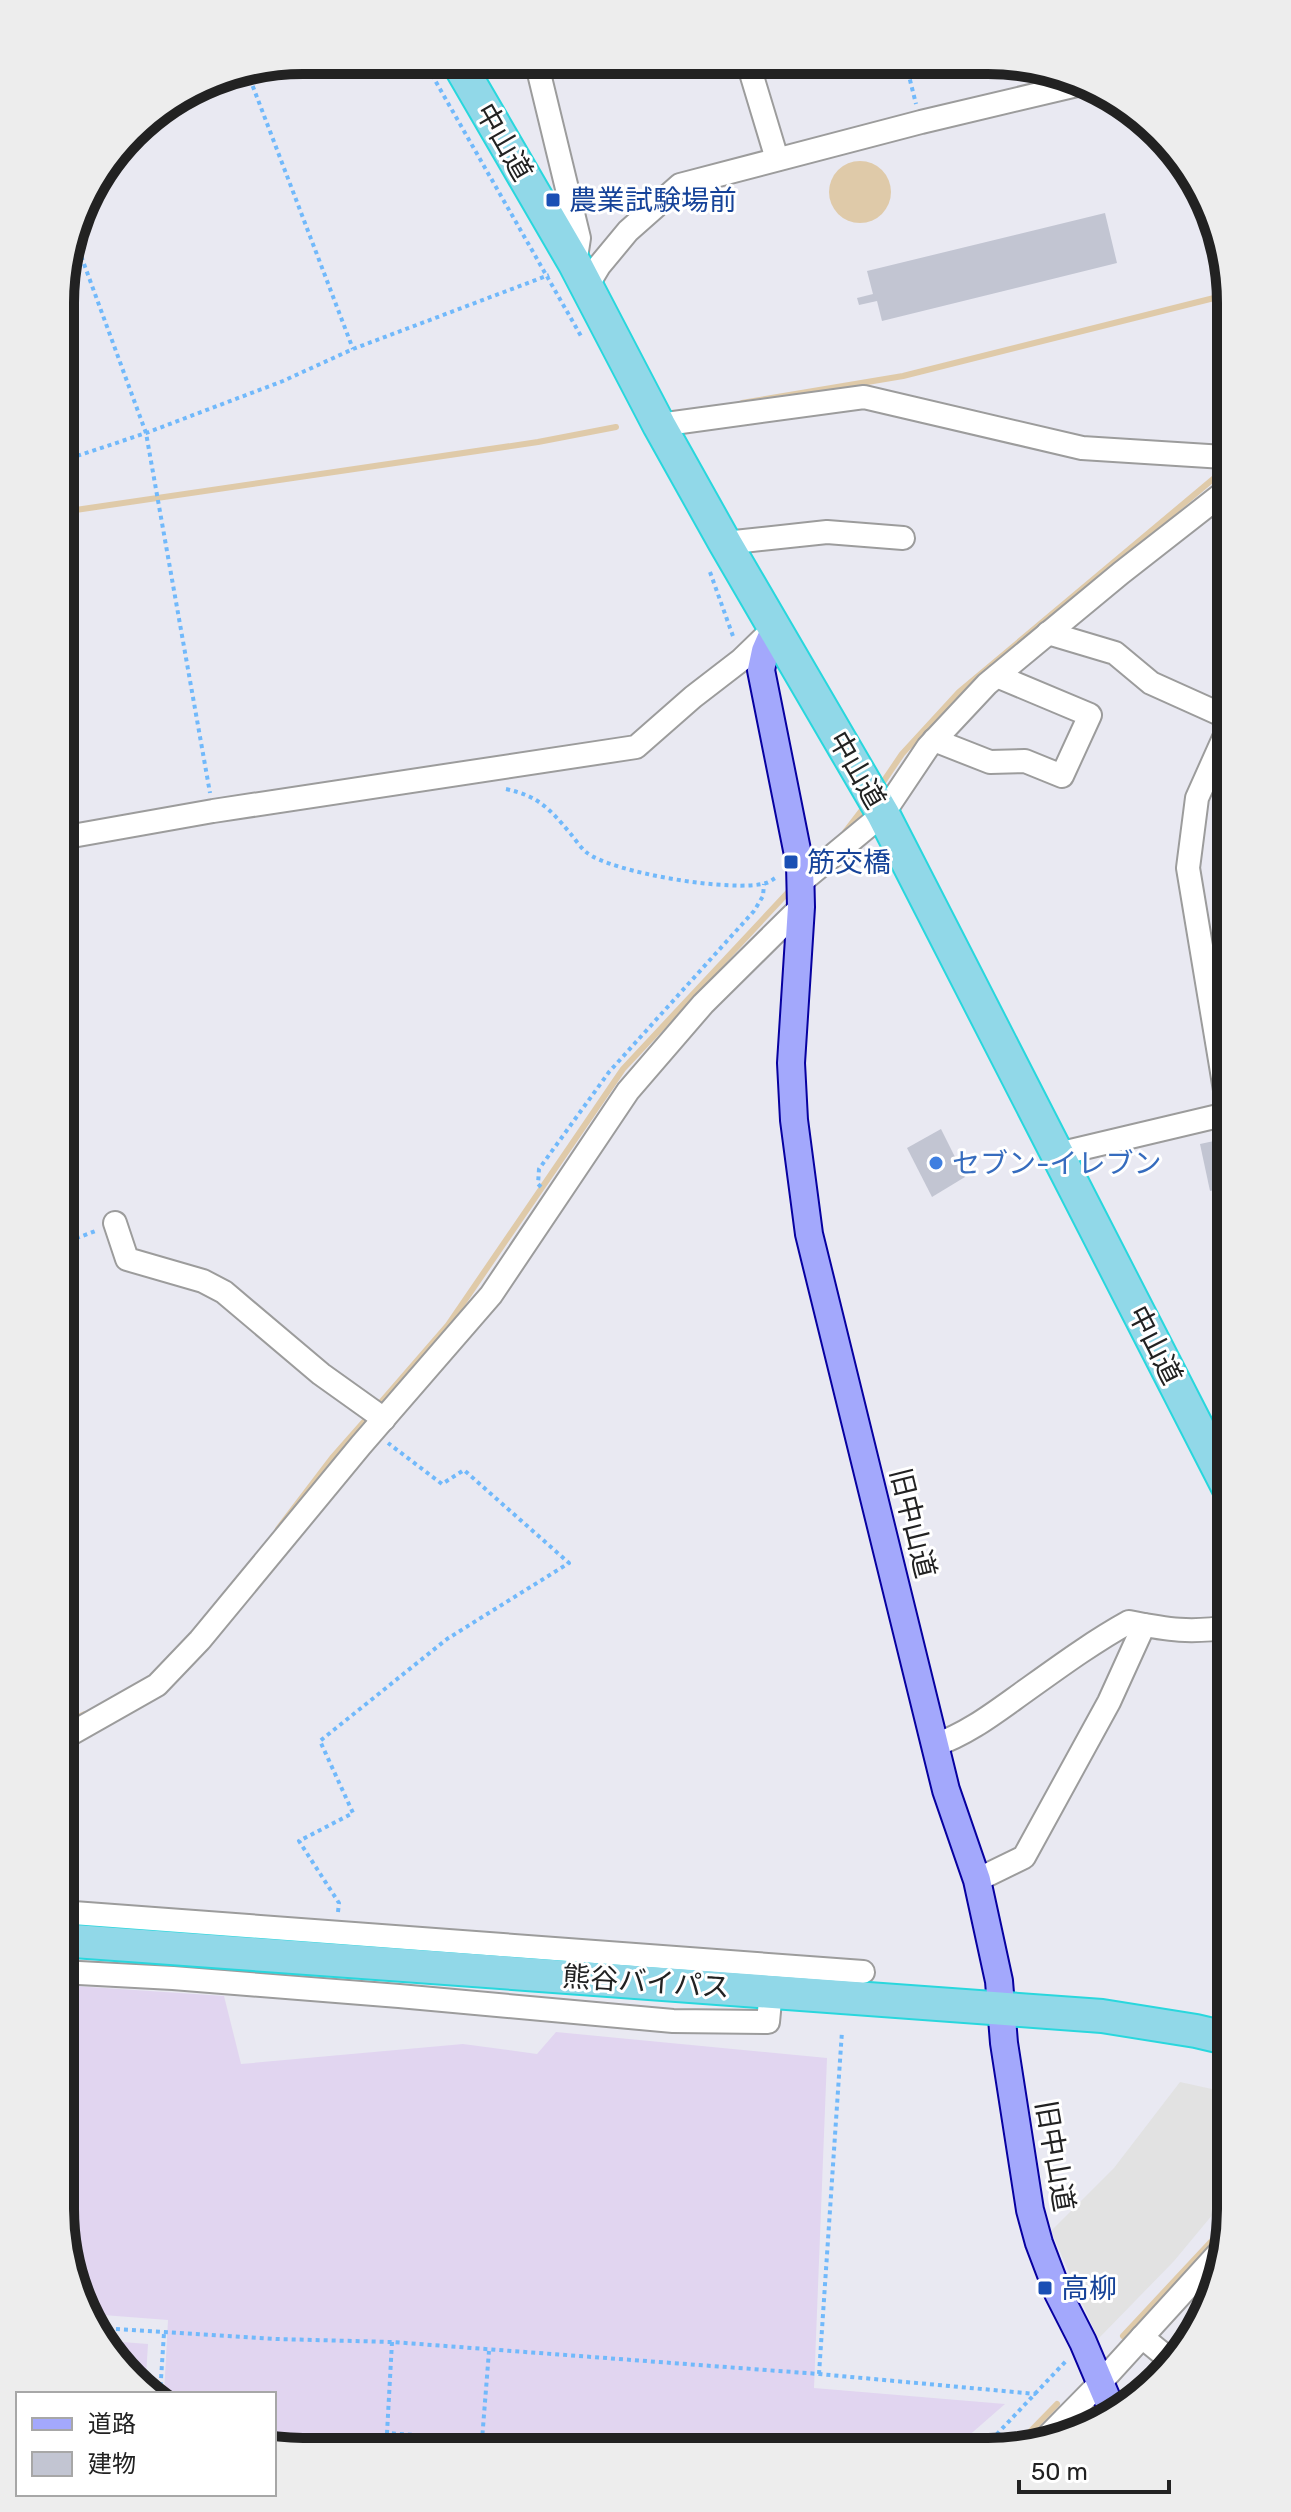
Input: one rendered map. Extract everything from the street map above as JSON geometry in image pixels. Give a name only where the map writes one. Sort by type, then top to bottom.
[{"type":"highway","name":"中山道","points":[[464,74],[570,275],[883,814],[1217,1466]]},
{"type":"highway","name":"熊谷バイパス","points":[[79,1932],[664,1970],[771,1990],[1102,2016],[1217,2036]]},
{"type":"main road","name":"旧中山道","points":[[775,628],[761,670],[801,885],[791,1063],[802,1193],[820,1285],[935,1745],[957,1824],[977,1880],[999,1981],[1030,2210],[1058,2293],[1109,2403]]},
{"type":"street","points":[[539,74],[579,238],[570,275]]},
{"type":"street","points":[[751,74],[777,159]]},
{"type":"street","points":[[570,275],[599,266],[628,231],[680,185],[1066,88]]},
{"type":"street","points":[[659,425],[864,397],[1082,448],[1217,457]]},
{"type":"street","points":[[74,1732],[157,1685],[200,1640],[378,1425],[491,1295],[628,1091],[801,885],[883,814],[934,740],[997,676],[1217,498]]},
{"type":"street","points":[[725,543],[827,532],[903,538]]},
{"type":"street","points":[[74,836],[213,811],[636,747],[775,628]]},
{"type":"street","points":[[1048,633],[1115,653],[1151,683],[1217,714]]},
{"type":"street","points":[[934,740],[990,762],[1025,761],[1062,776],[1090,715],[997,676]]},
{"type":"street","points":[[1217,752],[1197,798],[1188,868],[1217,1038]]},
{"type":"street","points":[[1058,1154],[1217,1117]]},
{"type":"street","points":[[115,1223],[127,1259],[203,1281],[224,1292],[378,1425]]},
{"type":"street","points":[[935,1745],[956,1738],[1099,1639],[1129,1622],[1175,1631],[1217,1629]]},
{"type":"street","points":[[977,1880],[1024,1857],[1109,1702],[1144,1625]]},
{"type":"street","points":[[79,1932],[336,1934],[664,1970],[863,1972]]},
{"type":"street","points":[[74,1973],[294,1987],[673,2021],[768,2022],[771,1990]]},
{"type":"street","points":[[1056,2428],[1211,2261]]},
{"type":"street","points":[[1142,2337],[1164,2355]]},
{"type":"path","points":[[433,74],[570,275],[585,343]]},
{"type":"path","points":[[909,74],[921,122]]},
{"type":"path","points":[[250,80],[353,349]]},
{"type":"path","points":[[80,253],[146,433],[213,811]]},
{"type":"path","points":[[74,457],[283,381],[353,349],[570,275]]},
{"type":"path","points":[[711,572],[741,660]]},
{"type":"path","points":[[502,788],[534,797],[552,812],[586,852],[612,866],[662,878],[731,885],[801,885]]},
{"type":"path","points":[[74,1239],[115,1223]]},
{"type":"path","points":[[336,1934],[339,1903],[299,1841],[353,1813],[320,1741],[447,1639],[569,1563],[464,1470],[442,1484],[378,1425]]},
{"type":"path","points":[[819,2374],[842,2031]]},
{"type":"path","points":[[109,2329],[276,2339],[392,2342],[819,2374],[1036,2394]]},
{"type":"path","points":[[160,2387],[164,2332]]},
{"type":"path","points":[[392,2342],[387,2433],[455,2438]]},
{"type":"path","points":[[994,2438],[1083,2342]]},
{"type":"path","points":[[482,2438],[489,2351]]},
{"type":"shaded area","points":[[860,161],[882,170],[891,192],[882,214],[860,223],[838,214],[829,192],[838,170]]},
{"type":"shaded area","points":[[74,1986],[224,1996],[241,2064],[463,2044],[537,2054],[556,2032],[827,2058],[814,2388],[1005,2404],[966,2438],[276,2436],[276,2392],[164,2390],[168,2320],[100,2315],[86,2283],[74,2224]]},
{"type":"shaded area","points":[[1180,2082],[1217,2090],[1217,2209],[1174,2261],[1098,2339],[1051,2231],[1114,2168]]},
{"type":"shaded area","points":[[117,2342],[148,2344],[146,2375]]},
{"type":"building","points":[[1105,213],[1117,263],[882,321],[877,301],[859,305],[857,298],[873,294],[867,271]]},
{"type":"building","name":"セブン-イレブン","points":[[941,1129],[965,1177],[932,1197],[907,1148]]},
{"type":"building","points":[[1217,1140],[1217,1189],[1210,1191],[1200,1144]]},
{"type":"waterway","points":[[742,403],[903,376],[1217,297]]},
{"type":"waterway","points":[[74,510],[538,442],[616,427]]},
{"type":"waterway","points":[[879,788],[902,754],[959,692],[1217,476]]},
{"type":"waterway","points":[[845,832],[865,806]]},
{"type":"waterway","points":[[376,1408],[448,1325],[623,1069],[793,887]]},
{"type":"waterway","points":[[278,1529],[332,1458],[369,1416]]},
{"type":"waterway","points":[[74,1719],[85,1714]]},
{"type":"waterway","points":[[1123,2336],[1215,2237]]},
{"type":"waterway","points":[[1027,2435],[1057,2404]]},
{"type":"place","name":"農業試験場前","points":[[553,200]]},
{"type":"place","name":"筋交橋","points":[[791,862]]},
{"type":"place","name":"セブン-イレブン","points":[[936,1163]]},
{"type":"place","name":"高柳","points":[[1045,2288]]}]
